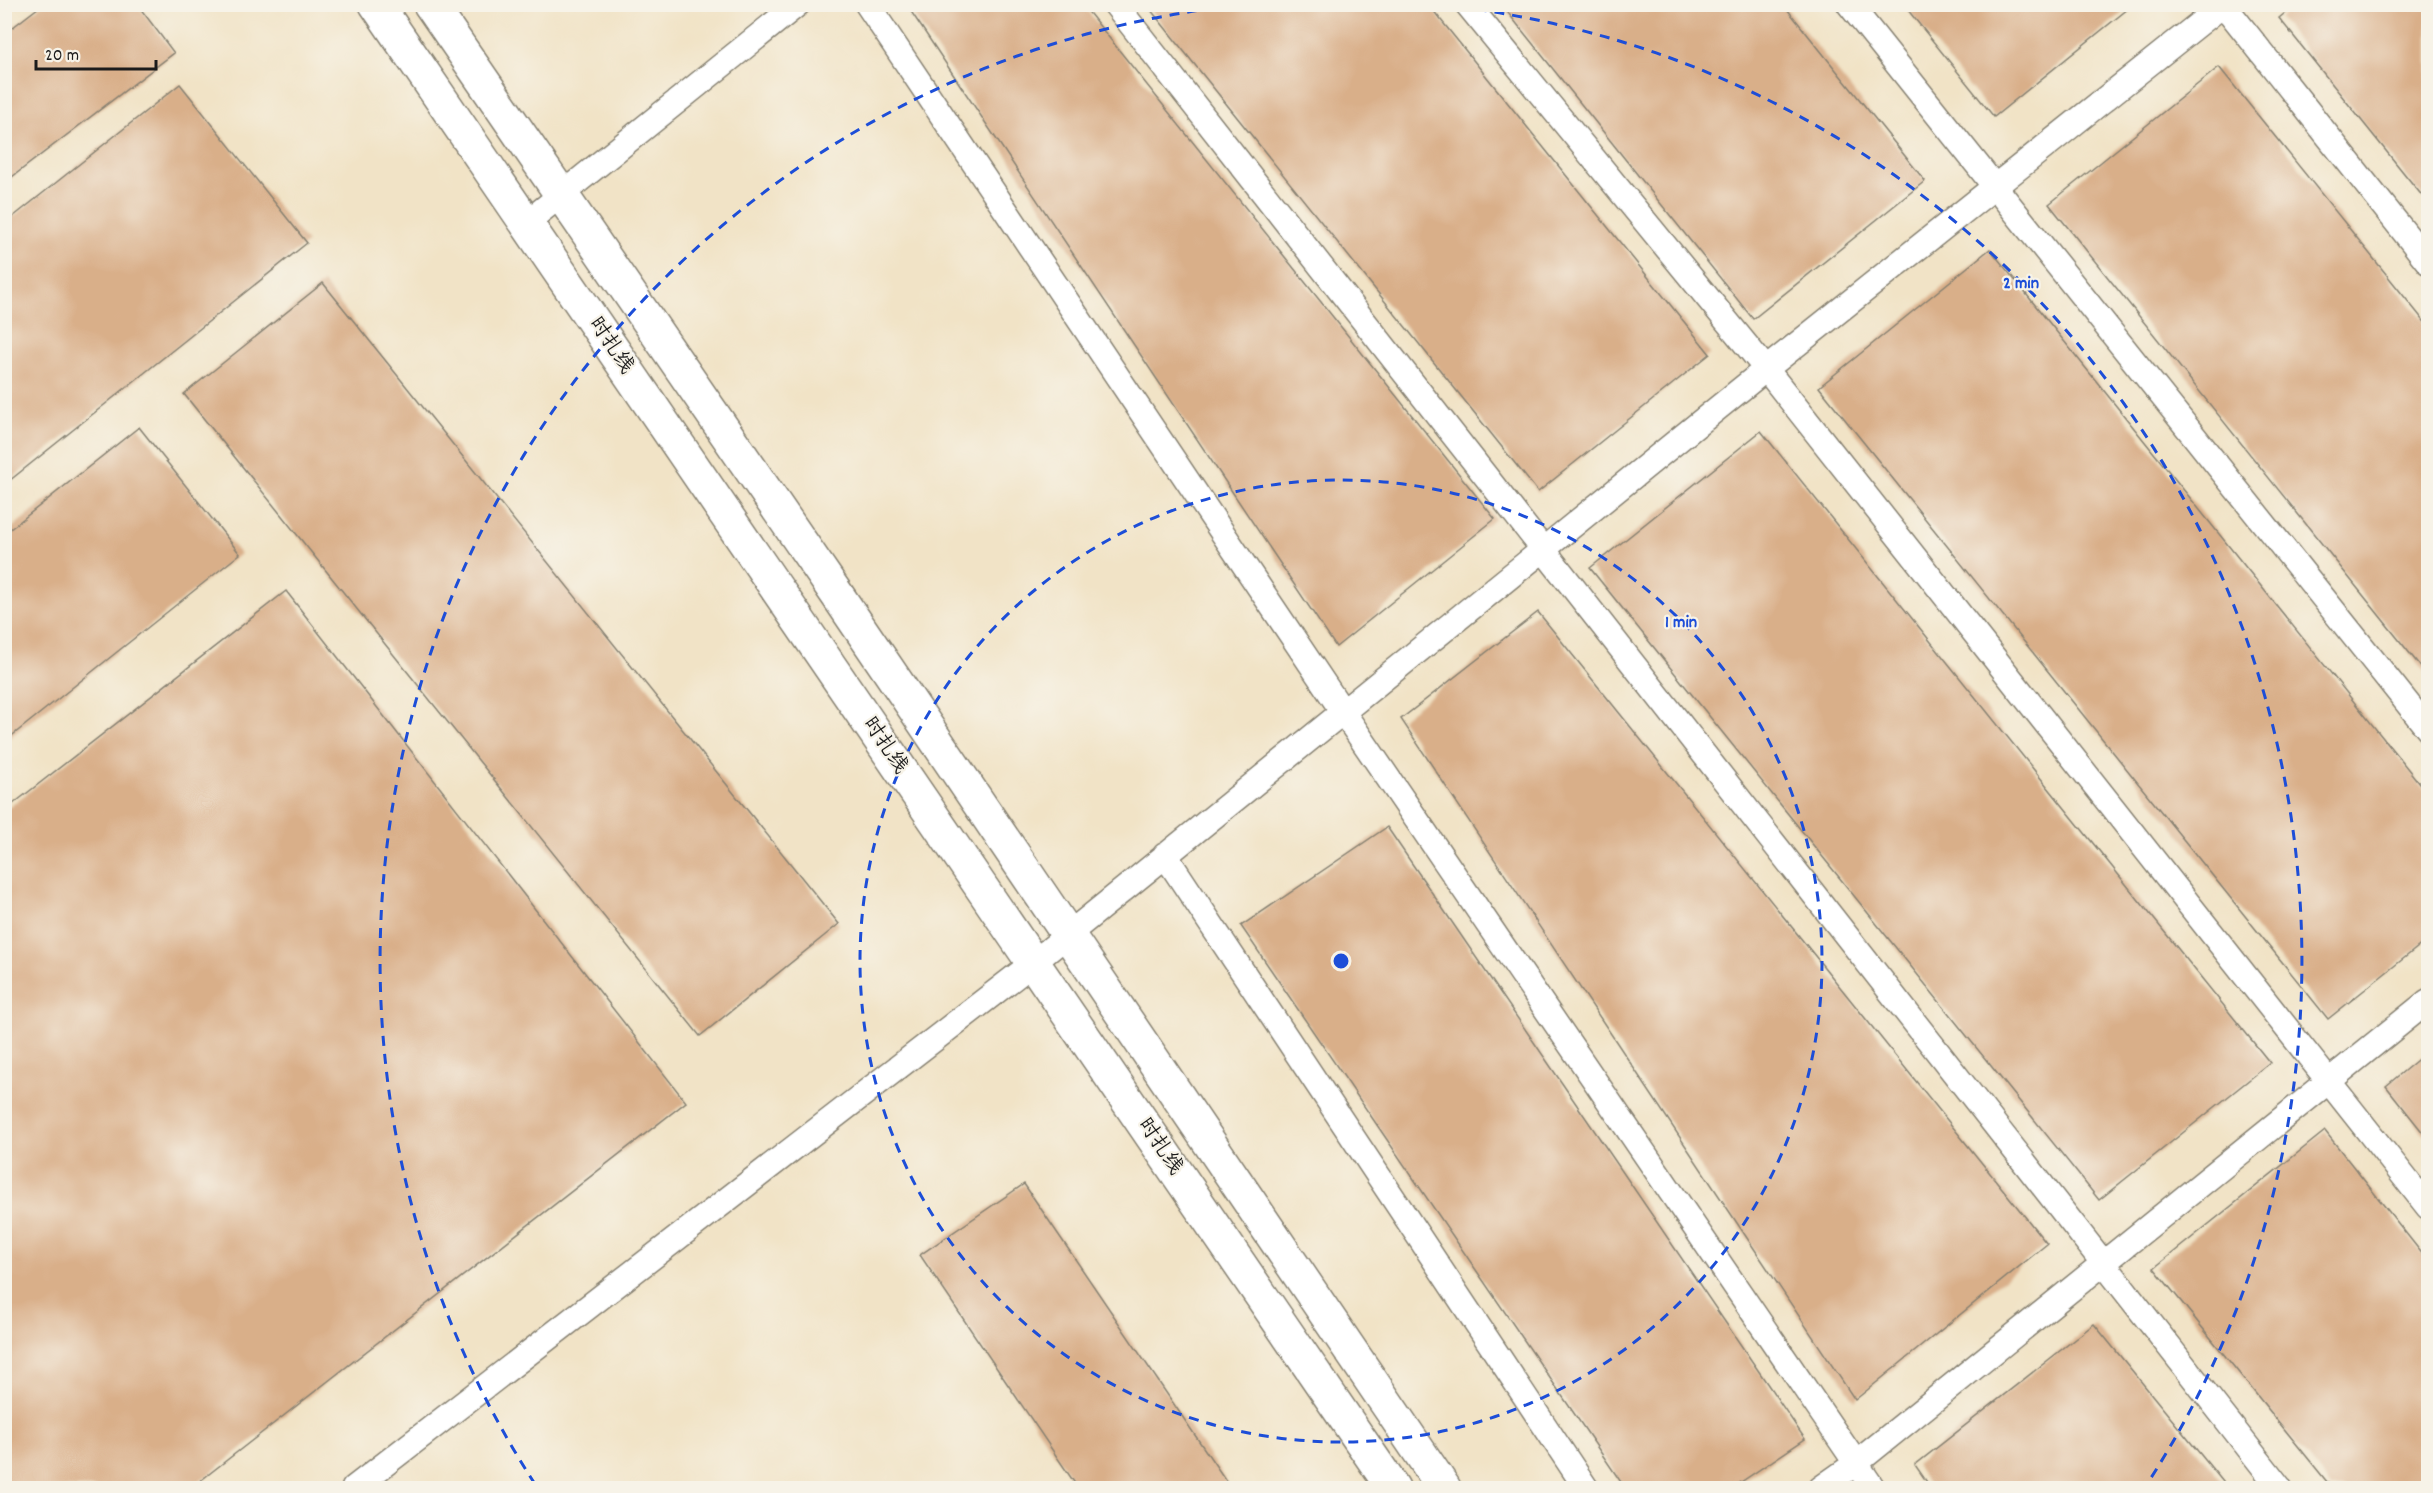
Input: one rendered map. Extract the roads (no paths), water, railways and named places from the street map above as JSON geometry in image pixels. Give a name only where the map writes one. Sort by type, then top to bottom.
[{"type":"main road","name":"时扎线","points":[[376,4],[1393,1488]]},
{"type":"main road","name":"时扎线","points":[[430,4],[838,596],[1444,1488]]},
{"type":"lane","points":[[526,224],[798,4]]},
{"type":"lane","points":[[867,4],[1343,712],[1873,1488]]},
{"type":"lane","points":[[1115,4],[2280,1488]]},
{"type":"lane","points":[[1467,4],[1766,369],[2428,1207]]},
{"type":"lane","points":[[1849,4],[2428,729]]},
{"type":"lane","points":[[354,1488],[1033,963],[1766,369],[2223,5],[2428,262]]},
{"type":"lane","points":[[1165,855],[1586,1488]]},
{"type":"lane","points":[[1821,1488],[1855,1464],[2428,1001]]}]
